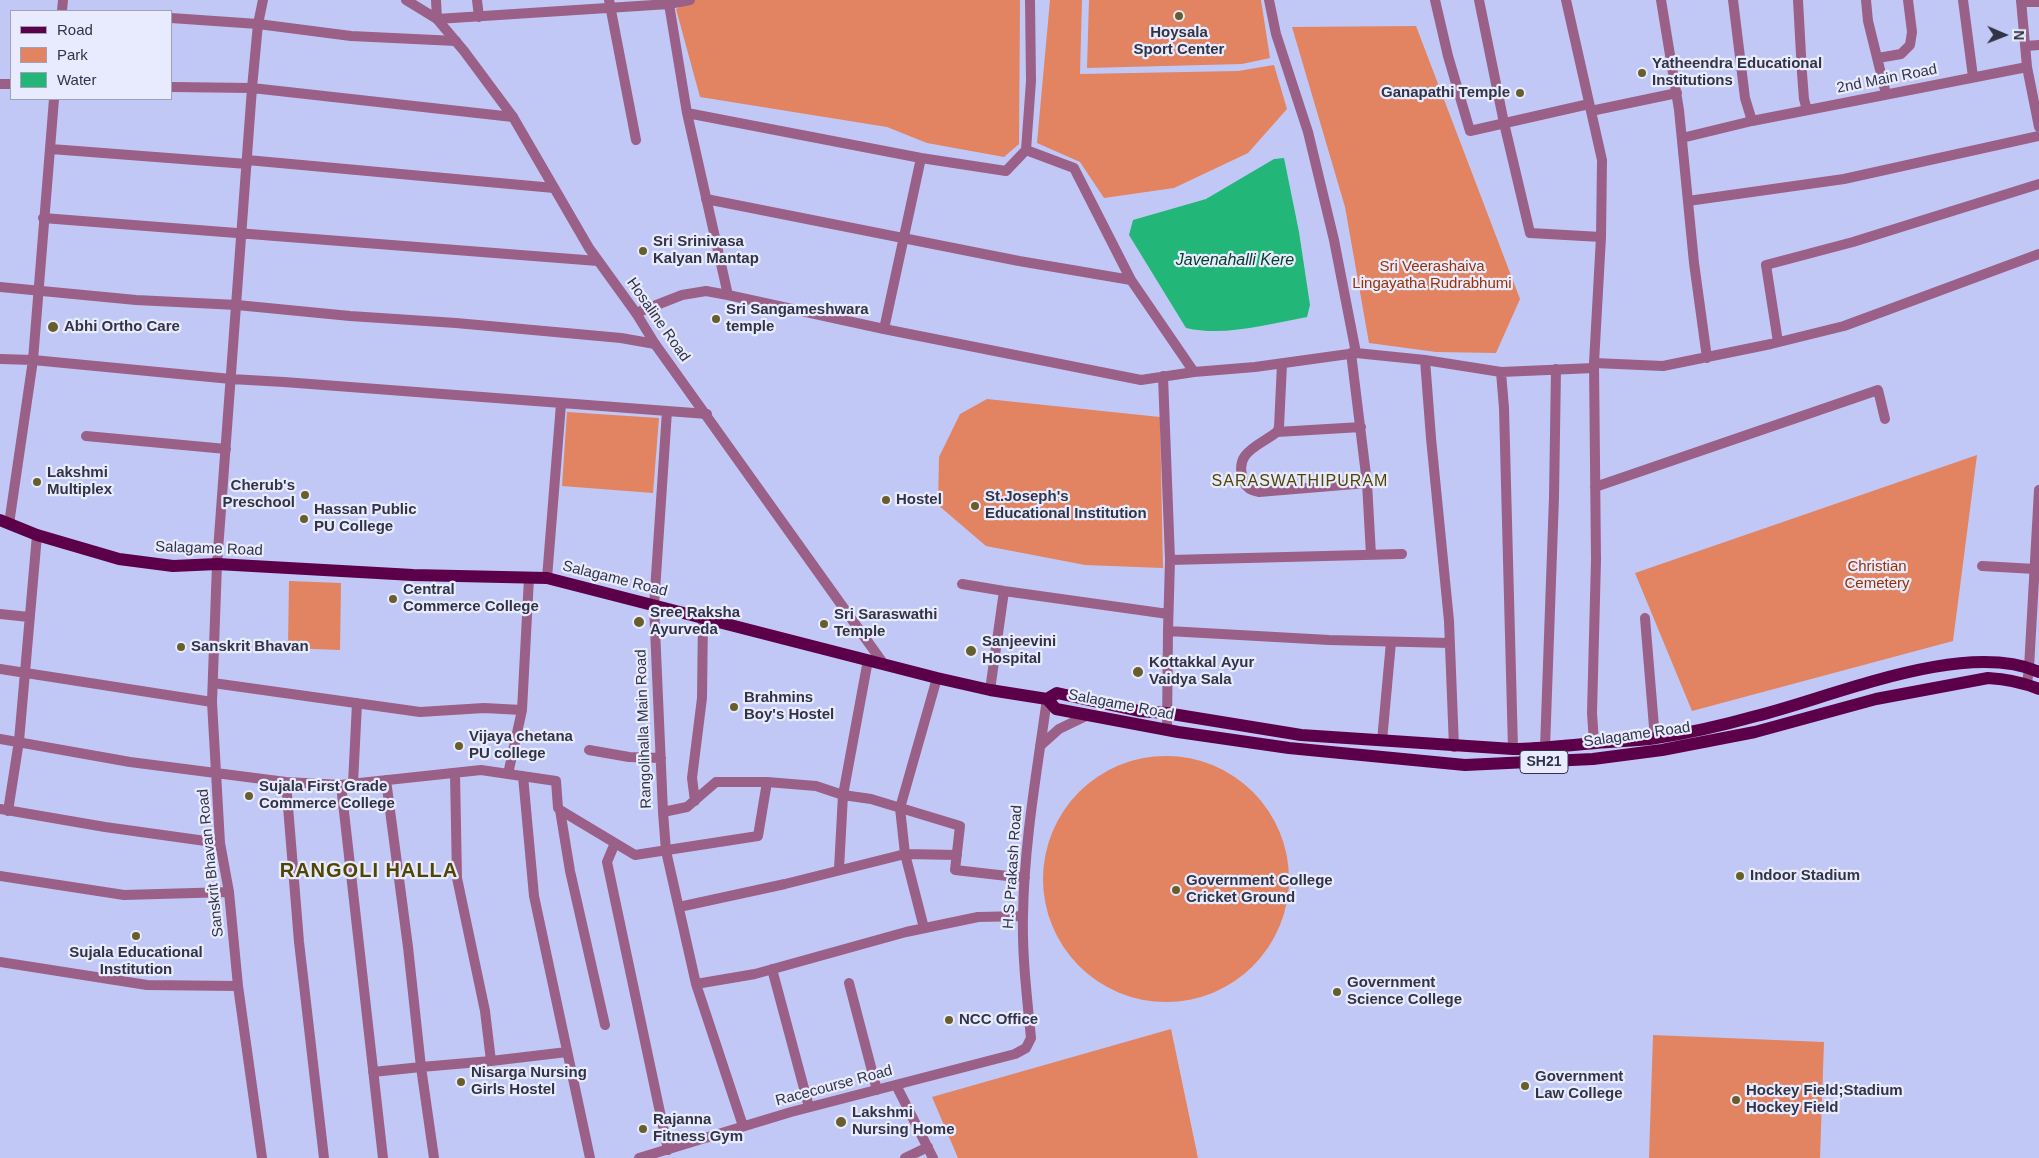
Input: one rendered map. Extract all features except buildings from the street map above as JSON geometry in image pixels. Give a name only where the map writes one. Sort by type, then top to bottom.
[{"type":"main road","name":"Salagame Road","points":[[5,522],[37,535],[119,559],[173,566],[217,564],[412,575],[547,578],[937,678],[990,690],[1047,699],[1056,709],[1167,730],[1289,748],[1448,764],[1527,763],[1593,759],[1662,750],[1755,732],[1876,699],[1988,678],[2004,679],[2039,689]]},
{"type":"main road","points":[[1047,699],[1057,693],[1139,711],[1166,713],[1301,735],[1454,747],[1513,749],[1655,738],[1756,716],[1892,676],[1967,662],[1994,663],[2034,670]]},
{"type":"street","name":"Sanskrit Bhavan Road","points":[[262,1158],[238,986],[229,892],[220,843],[212,702],[217,564],[252,88],[258,24],[264,0]]},
{"type":"street","name":"Hosaline Road","points":[[406,0],[437,19],[456,41],[513,117],[598,261],[636,313],[655,344],[707,414],[883,663]]},
{"type":"street","points":[[436,0],[437,19],[479,17],[610,4],[669,4],[690,0]]},
{"type":"street","points":[[477,0],[479,17]]},
{"type":"street","points":[[687,113],[921,158],[1006,171],[1026,150],[1031,81],[1030,0]]},
{"type":"street","points":[[1269,0],[1276,34],[1308,132],[1334,240],[1354,353],[1367,483],[1371,555]]},
{"type":"street","points":[[1435,0],[1448,56],[1470,130],[1676,93]]},
{"type":"street","points":[[1479,0],[1504,123],[1530,233],[1601,237]]},
{"type":"street","points":[[1566,0],[1602,160],[1601,237],[1594,365],[1595,570],[1592,713],[1594,743]]},
{"type":"street","points":[[1661,0],[1682,138],[1706,358]]},
{"type":"street","points":[[1733,0],[1746,98],[1752,121]]},
{"type":"street","points":[[1798,0],[1804,99],[1807,110]]},
{"type":"street","points":[[1866,0],[1868,21],[1886,94]]},
{"type":"street","points":[[1878,58],[1901,54],[1910,45],[1912,32],[1908,0]]},
{"type":"street","points":[[1964,0],[1974,77]]},
{"type":"street","points":[[2039,2],[2021,1],[2027,67],[2039,127]]},
{"type":"street","points":[[610,4],[636,140]]},
{"type":"street","points":[[669,4],[687,113],[728,295]]},
{"type":"street","points":[[172,18],[258,24],[351,36],[456,41]]},
{"type":"street","points":[[2026,46],[2039,45]]},
{"type":"street","name":"2nd Main Road","points":[[1682,138],[1752,121],[2027,67]]},
{"type":"street","points":[[172,87],[252,88],[513,117]]},
{"type":"street","points":[[5,522],[33,360],[54,100]]},
{"type":"street","points":[[1688,201],[1844,179],[2039,136]]},
{"type":"street","points":[[51,149],[247,162],[554,188]]},
{"type":"street","points":[[1026,150],[1074,168],[1131,280],[1194,372]]},
{"type":"street","points":[[884,329],[921,158]]},
{"type":"street","points":[[1778,342],[1766,265],[1853,242],[2039,184]]},
{"type":"street","points":[[706,200],[1131,280]]},
{"type":"street","points":[[43,218],[598,261]]},
{"type":"street","points":[[636,313],[682,295],[706,291],[884,329],[1141,380],[1194,372],[1282,364],[1354,353],[1425,360],[1501,372],[1594,365],[1663,366],[1844,326],[2039,254]]},
{"type":"street","points":[[0,287],[136,300],[236,304],[350,316],[621,338],[655,344]]},
{"type":"street","points":[[0,359],[33,360],[231,380],[284,382],[707,414]]},
{"type":"street","points":[[1425,360],[1450,643],[1454,747]]},
{"type":"street","points":[[1277,432],[1282,364]]},
{"type":"street","points":[[1544,748],[1554,497],[1556,369]]},
{"type":"street","points":[[1501,372],[1504,408],[1513,749]]},
{"type":"street","points":[[1163,376],[1170,560],[1167,730]]},
{"type":"street","points":[[1595,487],[1878,390],[1885,419]]},
{"type":"street","points":[[547,578],[561,404]]},
{"type":"street","name":"Rangolihalla Main Road","points":[[667,411],[654,606],[666,851],[696,984],[743,1126]]},
{"type":"street","points":[[1361,427],[1277,432],[1244,455],[1242,476],[1246,487],[1252,491],[1367,483]]},
{"type":"street","points":[[86,436],[226,449]]},
{"type":"street","points":[[2026,684],[2034,670],[2039,490]]},
{"type":"street","points":[[37,535],[19,743],[4,810],[104,827],[220,843]]},
{"type":"street","points":[[1170,560],[1402,554]]},
{"type":"street","points":[[1982,566],[2036,573]]},
{"type":"street","points":[[508,774],[522,710],[529,578]]},
{"type":"street","points":[[962,584],[1168,614]]},
{"type":"street","points":[[990,690],[1004,591]]},
{"type":"street","points":[[0,614],[29,617]]},
{"type":"street","points":[[695,801],[692,778],[702,698],[703,618]]},
{"type":"street","points":[[1645,618],[1655,738]]},
{"type":"street","points":[[1168,632],[1450,643]]},
{"type":"street","points":[[1382,741],[1391,642]]},
{"type":"street","points":[[839,869],[843,795],[868,660]]},
{"type":"street","points":[[0,669],[212,702]]},
{"type":"street","points":[[924,928],[905,854],[900,808],[937,678]]},
{"type":"street","points":[[213,683],[420,712],[484,708],[522,710]]},
{"type":"street","name":"H.S Prakash Road","points":[[1031,1038],[1024,967],[1023,916],[1028,828],[1047,699]]},
{"type":"street","points":[[353,784],[357,703]]},
{"type":"street","points":[[1040,746],[1059,729],[1088,715]]},
{"type":"street","points":[[0,739],[130,762],[286,782],[341,786],[481,770],[556,781],[558,808],[560,810],[570,871],[606,1025]]},
{"type":"street","points":[[589,750],[629,757],[660,758]]},
{"type":"street","points":[[455,773],[457,878],[485,1011],[491,1061]]},
{"type":"street","points":[[523,776],[534,896],[590,1158]]},
{"type":"street","points":[[386,780],[434,1158]]},
{"type":"street","points":[[663,812],[688,807],[713,784],[721,780],[816,786],[843,795],[871,799],[960,826],[955,870],[1025,878]]},
{"type":"street","points":[[286,782],[299,942],[324,1158]]},
{"type":"street","points":[[560,810],[635,855],[666,851],[758,836],[767,782]]},
{"type":"street","points":[[341,786],[383,1158]]},
{"type":"street","points":[[615,843],[607,862],[668,1150]]},
{"type":"street","points":[[679,906],[785,884],[905,854],[957,855]]},
{"type":"street","points":[[0,876],[124,895],[229,892]]},
{"type":"street","points":[[696,984],[772,969],[924,928],[978,917],[1023,916]]},
{"type":"street","points":[[0,962],[147,985],[238,986]]},
{"type":"street","points":[[772,969],[809,1107]]},
{"type":"street","points":[[849,983],[877,1090]]},
{"type":"street","name":"Racecourse Road","points":[[640,1158],[809,1107],[1015,1054],[1026,1048],[1031,1038]]},
{"type":"street","points":[[372,1072],[567,1052]]},
{"type":"street","points":[[896,1085],[933,1158]]},
{"type":"street","points":[[905,1158],[928,1147]]},
{"type":"green space","points":[[691,0],[1020,0],[1019,144],[1004,157],[927,143],[887,127],[700,97],[676,9]]},
{"type":"green space","points":[[1050,0],[1082,0],[1080,74],[1238,71],[1274,65],[1287,109],[1248,153],[1174,188],[1104,198],[1080,162],[1037,143]]},
{"type":"green space","points":[[1089,0],[1261,0],[1270,58],[1242,64],[1087,68]]},
{"type":"green space","name":"Sri Veerashaiva Lingayatha Rudrabhumi","points":[[1416,26],[1520,299],[1496,353],[1436,352],[1369,343],[1345,207],[1292,27]]},
{"type":"green space","points":[[987,399],[1160,417],[1163,568],[1085,565],[986,546],[938,505],[939,457],[960,414]]},
{"type":"green space","points":[[567,412],[659,418],[653,493],[562,486]]},
{"type":"green space","name":"Christian Cemetery","points":[[1977,455],[1953,641],[1692,711],[1635,573]]},
{"type":"green space","points":[[289,581],[341,583],[340,650],[288,648]]},
{"type":"green space","points":[[1166,756],[1190,759],[1213,766],[1234,777],[1253,792],[1268,811],[1279,832],[1286,855],[1289,879],[1286,903],[1279,926],[1268,947],[1253,966],[1234,981],[1213,992],[1190,999],[1166,1002],[1142,999],[1119,992],[1098,981],[1079,966],[1064,947],[1053,926],[1046,903],[1043,879],[1046,855],[1053,832],[1064,811],[1079,792],[1098,777],[1119,766],[1142,759]]},
{"type":"green space","points":[[1171,1029],[1198,1158],[958,1158],[932,1097]]},
{"type":"green space","name":"Hockey Field;Stadium Hockey Field","points":[[1653,1035],[1824,1042],[1820,1158],[1649,1158]]},
{"type":"water","name":"Javenahalli Kere","points":[[1284,158],[1299,232],[1310,305],[1307,317],[1231,330],[1216,331],[1186,328],[1129,235],[1133,220],[1206,199],[1274,159]]},
{"type":"place","name":"Hoysala Sport Center","points":[[1179,16]]},
{"type":"place","name":"Yatheendra Educational Institutions","points":[[1642,73]]},
{"type":"place","name":"Ganapathi Temple","points":[[1520,93]]},
{"type":"place","name":"Sri Srinivasa Kalyan Mantap","points":[[643,251]]},
{"type":"place","name":"Sri Sangameshwara temple","points":[[716,319]]},
{"type":"place","name":"Abhi Ortho Care","points":[[53,327]]},
{"type":"place","name":"Lakshmi Multiplex","points":[[37,482]]},
{"type":"place","name":"Cherub's Preschool","points":[[305,495]]},
{"type":"place","name":"Hostel","points":[[886,500]]},
{"type":"place","name":"St.Joseph's Educational Institution","points":[[975,506]]},
{"type":"place","name":"Hassan Public PU College","points":[[304,519]]},
{"type":"place","name":"Central Commerce College","points":[[393,599]]},
{"type":"place","name":"Sree Raksha Ayurveda","points":[[639,622]]},
{"type":"place","name":"Sri Saraswathi Temple","points":[[824,624]]},
{"type":"place","name":"Sanskrit Bhavan","points":[[181,647]]},
{"type":"place","name":"Sanjeevini Hospital","points":[[971,651]]},
{"type":"place","name":"Kottakkal Ayur Vaidya Sala","points":[[1138,672]]},
{"type":"place","name":"Brahmins Boy's Hostel","points":[[734,707]]},
{"type":"place","name":"Vijaya chetana PU college","points":[[459,746]]},
{"type":"place","name":"Sujala First Grade Commerce College","points":[[249,796]]},
{"type":"place","name":"Indoor Stadium","points":[[1740,876]]},
{"type":"place","name":"Government College Cricket Ground","points":[[1176,890]]},
{"type":"place","name":"Sujala Educational Institution","points":[[136,936]]},
{"type":"place","name":"Government Science College","points":[[1337,992]]},
{"type":"place","name":"NCC Office","points":[[949,1020]]},
{"type":"place","name":"Nisarga Nursing Girls Hostel","points":[[461,1082]]},
{"type":"place","name":"Government Law College","points":[[1525,1086]]},
{"type":"place","name":"Hockey Field;Stadium Hockey Field","points":[[1736,1100]]},
{"type":"place","name":"Lakshmi Nursing Home","points":[[841,1122]]},
{"type":"place","name":"Rajanna Fitness Gym","points":[[643,1129]]},
{"type":"district","name":"SARASWATHIPURAM","points":[[1300,482]]},
{"type":"district","name":"RANGOLI HALLA","points":[[369,871]]}]
